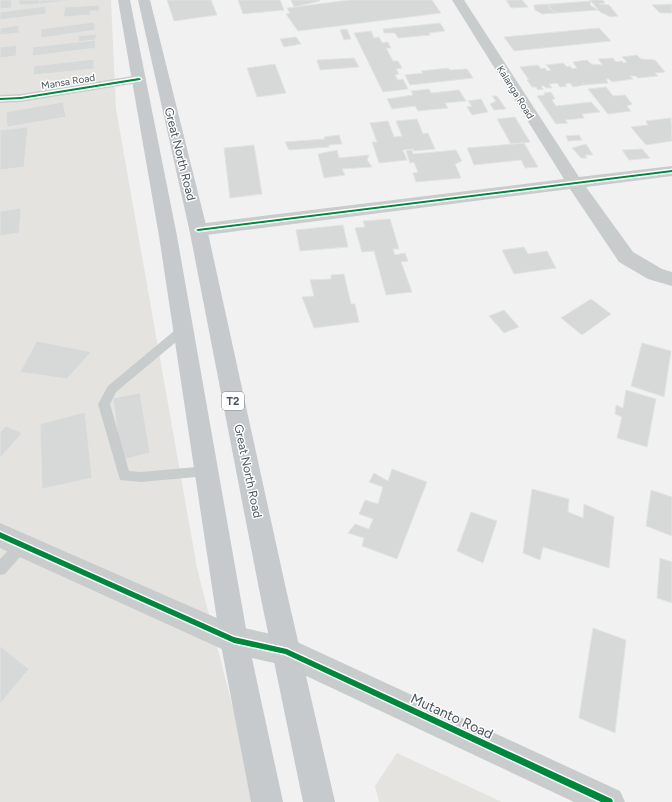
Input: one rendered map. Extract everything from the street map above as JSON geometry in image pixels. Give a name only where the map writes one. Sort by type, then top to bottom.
[{"type":"main road","name":"Great North Road","points":[[124,0],[184,328],[234,640],[268,802]]},
{"type":"main road","name":"Great North Road","points":[[144,0],[160,75],[198,230],[284,651],[319,802]]},
{"type":"street","name":"Kalanga Road","points":[[458,0],[559,160],[626,257],[655,274],[672,279]]},
{"type":"street","name":"Mansa Road","points":[[0,99],[21,98],[139,79]]},
{"type":"street","points":[[198,230],[672,171]]},
{"type":"street","name":"Mutanto Road","points":[[11,540],[234,640],[284,651],[609,802]]},
{"type":"lane","points":[[184,328],[112,389],[104,404],[124,476],[141,478],[207,471]]},
{"type":"lane","points":[[0,569],[11,540]]},
{"type":"shaded area","points":[[0,0],[111,0],[116,109],[197,568],[257,802],[0,802]]},
{"type":"shaded area","points":[[397,753],[502,802],[379,802],[375,786]]},
{"type":"building","points":[[0,0],[12,0],[11,8],[0,9]]},
{"type":"building","points":[[19,0],[40,0],[40,4],[19,5]]},
{"type":"building","points":[[40,0],[76,0],[40,4]]},
{"type":"building","points":[[167,0],[211,0],[217,15],[174,21]]},
{"type":"building","points":[[238,0],[280,0],[284,10],[243,14]]},
{"type":"building","points":[[291,0],[319,0],[320,1],[294,7]]},
{"type":"building","points":[[349,0],[432,0],[441,13],[298,31],[286,14],[290,13],[287,8]]},
{"type":"building","points":[[506,0],[522,0],[528,7],[511,8]]},
{"type":"building","points":[[590,0],[603,0],[605,3],[599,4],[609,5],[618,16],[611,17],[600,12]]},
{"type":"building","points":[[591,1],[590,5],[598,10],[557,13],[549,8],[550,4]]},
{"type":"building","points":[[550,4],[549,8],[557,13],[542,14],[535,10],[534,5]]},
{"type":"building","points":[[672,4],[672,13],[660,13],[652,5]]},
{"type":"building","points":[[100,5],[99,11],[91,11],[90,15],[63,17],[65,7]]},
{"type":"building","points":[[46,6],[46,14],[0,20],[0,12]]},
{"type":"building","points":[[94,22],[95,30],[41,38],[41,29]]},
{"type":"building","points":[[440,23],[445,31],[429,33],[430,35],[398,38],[395,33],[384,33],[383,29]]},
{"type":"building","points":[[19,25],[19,33],[0,35],[0,28]]},
{"type":"building","points":[[599,28],[611,41],[514,51],[504,37]]},
{"type":"building","points":[[347,29],[351,39],[344,40],[340,30]]},
{"type":"building","points":[[371,31],[374,38],[379,37],[382,43],[388,42],[391,48],[386,48],[393,61],[398,61],[402,68],[396,69],[399,74],[395,75],[398,80],[403,79],[408,89],[383,92],[354,33]]},
{"type":"building","points":[[97,34],[95,40],[79,42],[78,36]]},
{"type":"building","points":[[296,37],[301,44],[284,47],[280,39]]},
{"type":"building","points":[[95,40],[96,48],[32,56],[33,47]]},
{"type":"building","points":[[17,45],[16,56],[0,58],[0,47]]},
{"type":"building","points":[[637,55],[641,59],[655,60],[665,72],[655,73],[658,76],[638,78],[636,76],[630,76],[633,79],[612,82],[609,79],[606,79],[608,83],[573,87],[570,83],[565,84],[567,86],[560,87],[557,83],[549,84],[552,88],[541,86],[543,89],[538,90],[536,87],[532,87],[520,67],[538,65],[541,69],[545,68],[547,71],[551,70],[546,65],[563,63],[567,67],[570,66],[572,69],[577,68],[573,62],[587,60],[591,64],[603,65],[598,59],[613,58],[616,62],[622,61],[623,63],[627,62],[622,57]]},
{"type":"building","points":[[354,58],[359,67],[320,70],[317,60]]},
{"type":"building","points":[[94,59],[94,69],[33,75],[34,66]]},
{"type":"building","points":[[275,64],[286,93],[257,97],[247,68]]},
{"type":"building","points":[[448,68],[450,70],[467,69],[473,78],[410,85],[405,75],[423,73],[421,71]]},
{"type":"building","points":[[606,87],[613,96],[625,95],[632,104],[627,106],[631,111],[608,114],[588,89]]},
{"type":"building","points":[[429,89],[431,93],[459,90],[466,101],[445,103],[448,108],[418,111],[415,106],[392,109],[387,99],[413,95],[411,91]]},
{"type":"building","points":[[551,92],[555,99],[552,100],[556,106],[591,102],[600,112],[582,114],[584,118],[565,120],[568,123],[556,124],[537,96],[545,95],[544,93]]},
{"type":"building","points":[[492,96],[497,96],[506,109],[494,110],[490,104],[496,101]]},
{"type":"building","points":[[481,99],[488,112],[472,115],[467,107],[472,106],[468,101]]},
{"type":"building","points":[[63,102],[66,117],[7,127],[6,112]]},
{"type":"building","points":[[515,117],[530,142],[511,144],[497,119]]},
{"type":"building","points":[[671,118],[672,141],[646,145],[631,127],[648,125],[646,121]]},
{"type":"building","points":[[417,119],[423,134],[428,133],[435,149],[414,151],[413,149],[403,150],[407,160],[379,163],[372,142],[377,142],[370,123],[388,121],[394,137],[402,136],[396,121]]},
{"type":"building","points":[[28,127],[24,167],[0,170],[0,130]]},
{"type":"building","points":[[339,135],[342,144],[329,145],[329,147],[289,150],[285,142],[325,139],[324,137]]},
{"type":"building","points":[[579,135],[582,140],[568,141],[566,136]]},
{"type":"building","points":[[524,143],[538,167],[525,168],[521,160],[474,165],[467,148]]},
{"type":"building","points":[[586,144],[593,155],[585,155],[587,158],[581,158],[572,148]]},
{"type":"building","points":[[254,145],[262,194],[230,198],[224,148]]},
{"type":"building","points":[[642,149],[650,158],[629,160],[622,150]]},
{"type":"building","points":[[337,150],[339,158],[369,155],[367,160],[372,167],[342,169],[345,175],[324,178],[318,154]]},
{"type":"building","points":[[412,150],[413,154],[456,150],[462,161],[455,164],[461,178],[416,182],[413,173],[418,172],[414,162],[410,163],[406,151]]},
{"type":"building","points":[[21,208],[19,233],[0,236],[0,211]]},
{"type":"building","points":[[390,219],[399,249],[393,249],[395,255],[405,253],[408,261],[401,262],[412,292],[386,295],[374,251],[362,252],[355,228],[365,227],[363,221]]},
{"type":"building","points":[[343,225],[348,247],[300,251],[296,230]]},
{"type":"building","points":[[524,247],[528,254],[547,251],[556,268],[514,274],[502,250]]},
{"type":"building","points":[[344,274],[351,304],[355,304],[359,322],[314,328],[302,297],[314,296],[310,280],[331,279],[331,275]]},
{"type":"building","points":[[591,299],[611,314],[582,335],[561,318]]},
{"type":"building","points":[[504,310],[519,327],[504,333],[489,316]]},
{"type":"building","points":[[37,341],[91,352],[67,379],[20,372]]},
{"type":"building","points":[[642,343],[671,351],[664,397],[631,386]]},
{"type":"building","points":[[626,390],[656,399],[647,447],[617,438],[622,417],[615,414],[616,405],[623,408]]},
{"type":"building","points":[[140,393],[150,453],[121,460],[113,398]]},
{"type":"building","points":[[85,412],[92,478],[42,489],[40,424]]},
{"type":"building","points":[[6,426],[22,433],[0,458],[0,432]]},
{"type":"building","points":[[392,469],[427,482],[397,559],[362,546],[364,538],[348,533],[355,524],[369,529],[373,519],[359,514],[365,500],[378,504],[383,487],[369,482],[374,473],[388,481]]},
{"type":"building","points":[[532,489],[569,499],[568,512],[583,518],[584,504],[614,517],[609,568],[543,547],[540,560],[523,553]]},
{"type":"building","points":[[651,490],[672,497],[672,536],[646,526]]},
{"type":"building","points":[[471,512],[497,521],[483,563],[457,551]]},
{"type":"building","points":[[660,558],[672,562],[672,603],[657,598]]},
{"type":"building","points":[[593,628],[626,640],[615,733],[579,718]]},
{"type":"building","points":[[0,646],[29,669],[0,704]]},
{"type":"cycle path","points":[[0,99],[21,98],[139,79]]},
{"type":"cycle path","points":[[198,230],[672,171]]},
{"type":"cycle path","points":[[0,535],[234,640],[285,651],[609,802]]}]
